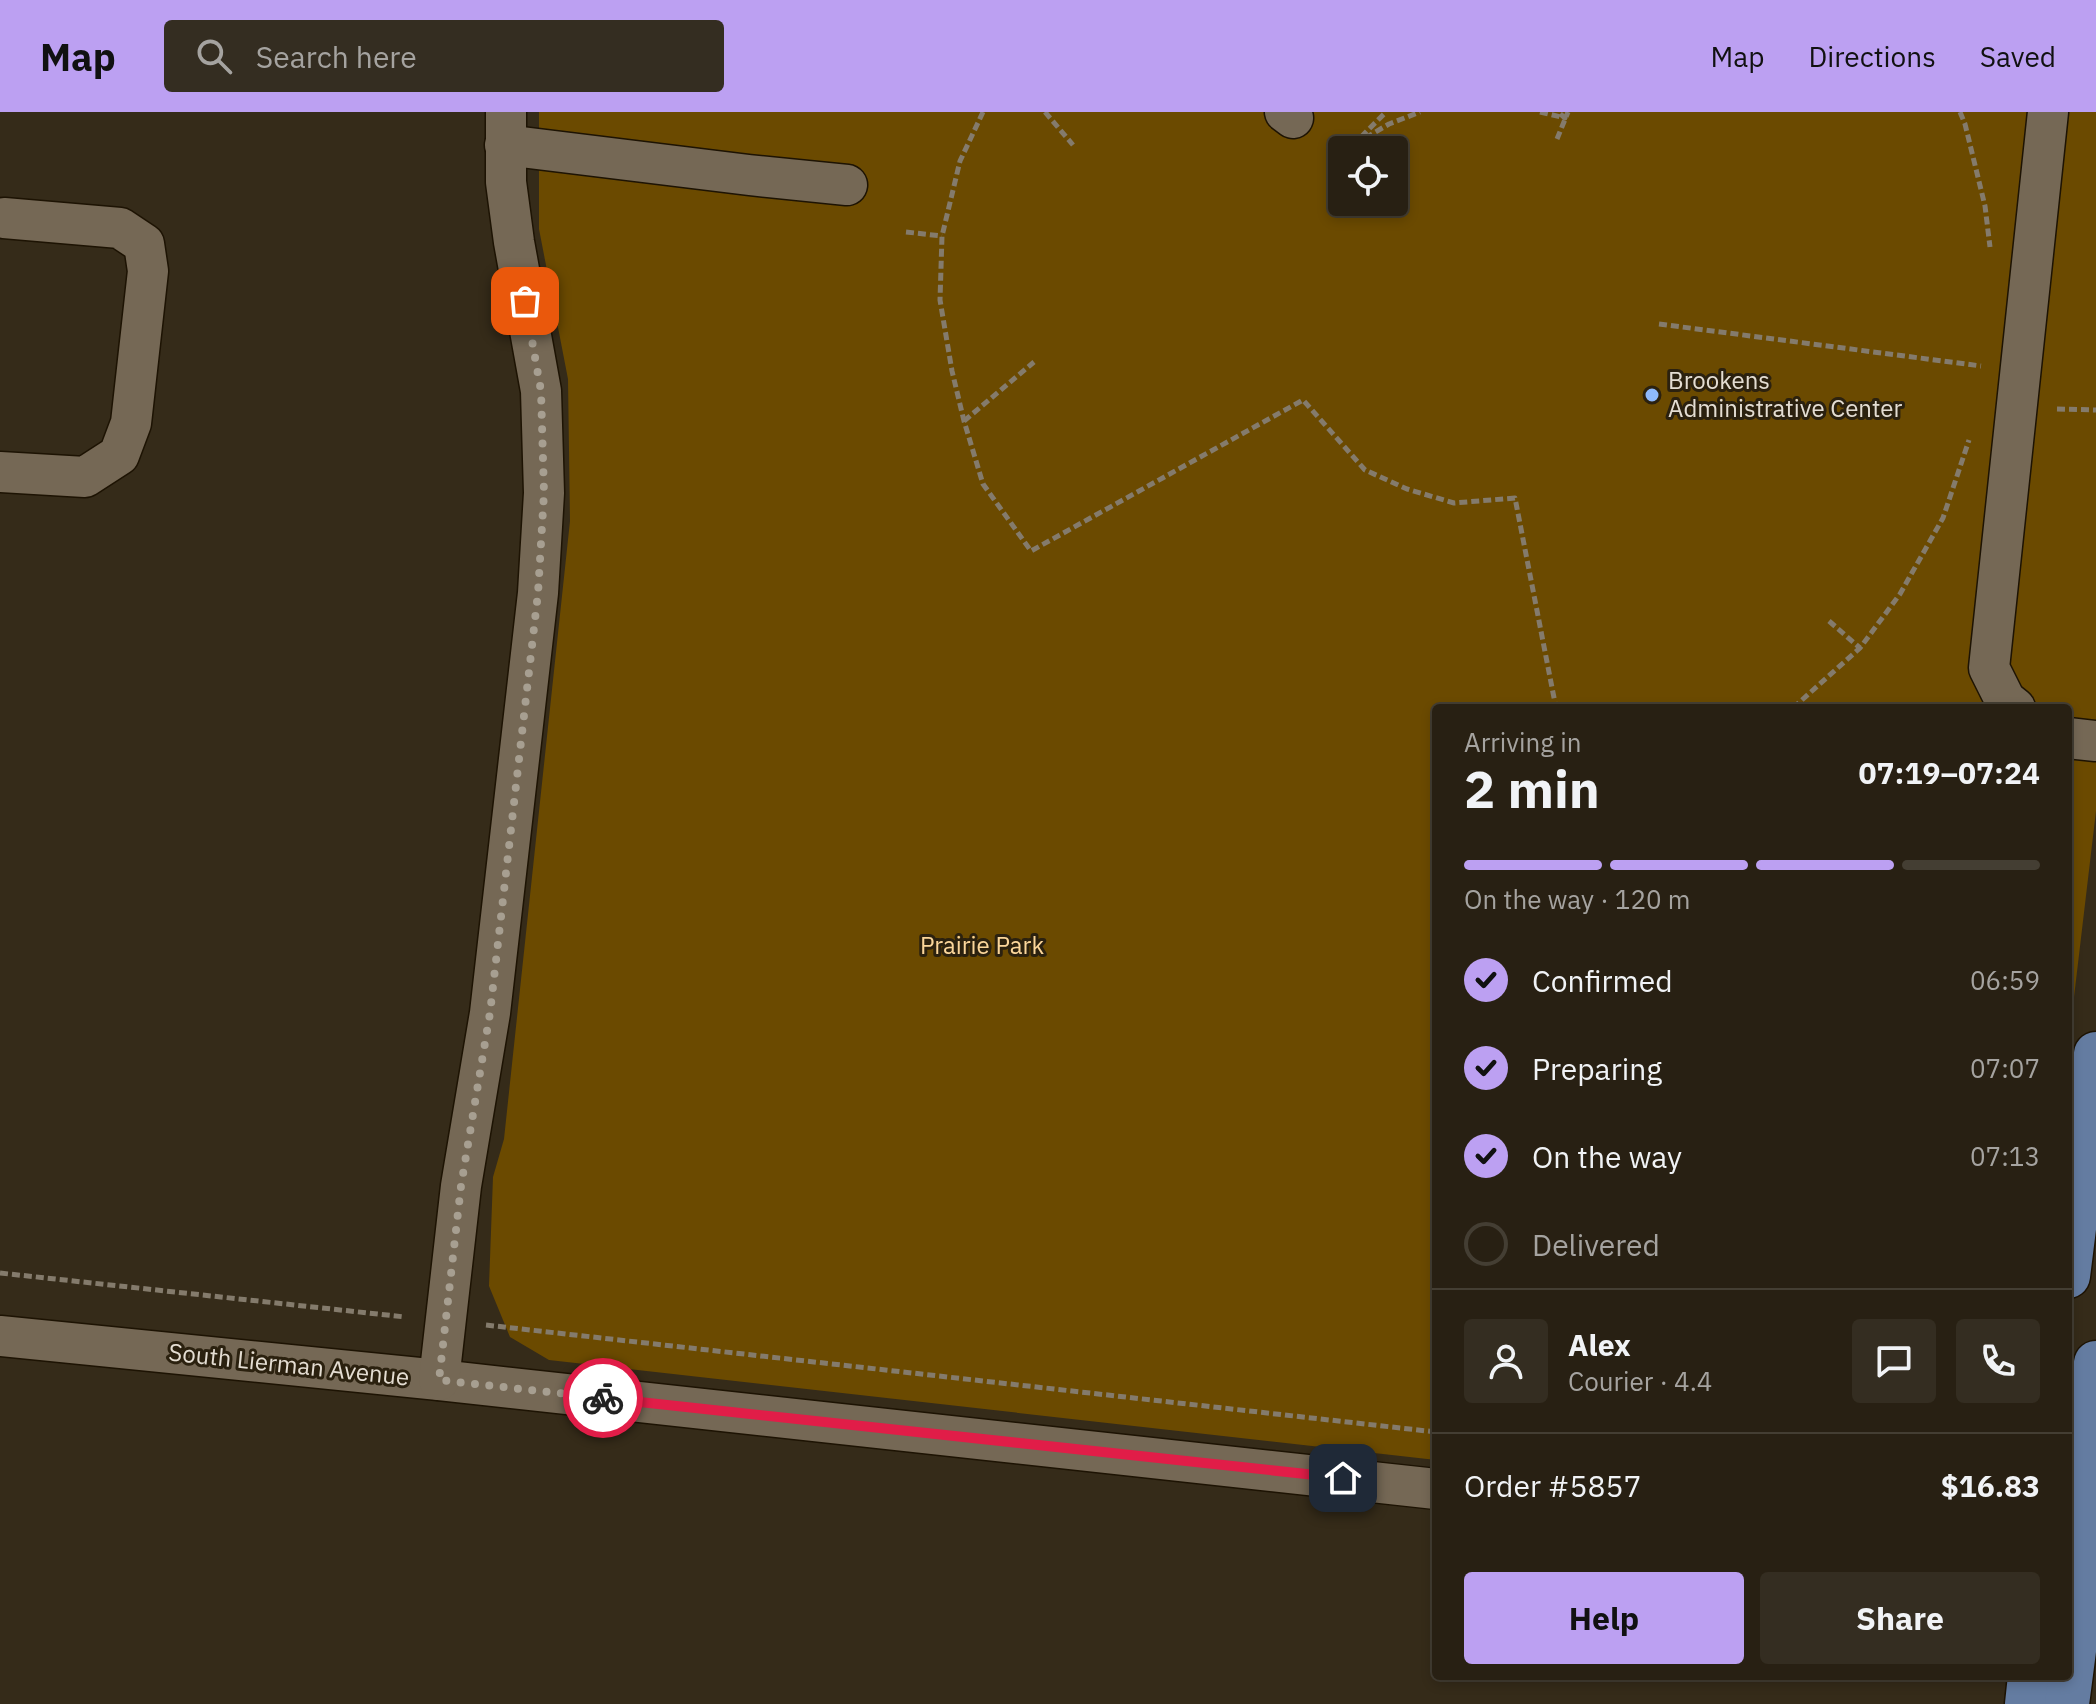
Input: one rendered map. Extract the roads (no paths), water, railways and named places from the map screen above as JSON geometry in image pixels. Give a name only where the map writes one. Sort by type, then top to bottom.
[{"type":"main road","points":[[2072,1244],[2096,1054]]},
{"type":"main road","points":[[2072,1666],[2082,1556],[2080,1507],[2096,1363]]},
{"type":"main road","points":[[2027,1704],[2030,1680]]},
{"type":"main road","points":[[2067,1704],[2070,1680]]},
{"type":"street","points":[[2010,704],[1989,668],[2048,112]]},
{"type":"street","points":[[439,1380],[461,1186],[490,1013],[538,593],[544,493],[541,391],[514,242],[506,182],[505,129],[749,175],[847,185]]},
{"type":"street","points":[[0,472],[85,477],[119,455],[131,423],[148,271],[144,244],[120,228],[4,218]]},
{"type":"street","points":[[2072,738],[2096,741]]},
{"type":"street","name":"South Lierman Avenue","points":[[0,1336],[439,1380],[1432,1489]]},
{"type":"place","name":"Brookens Administrative Center","points":[[1652,395]]},
{"type":"park label","name":"Prairie Park","points":[[982,946]]}]
